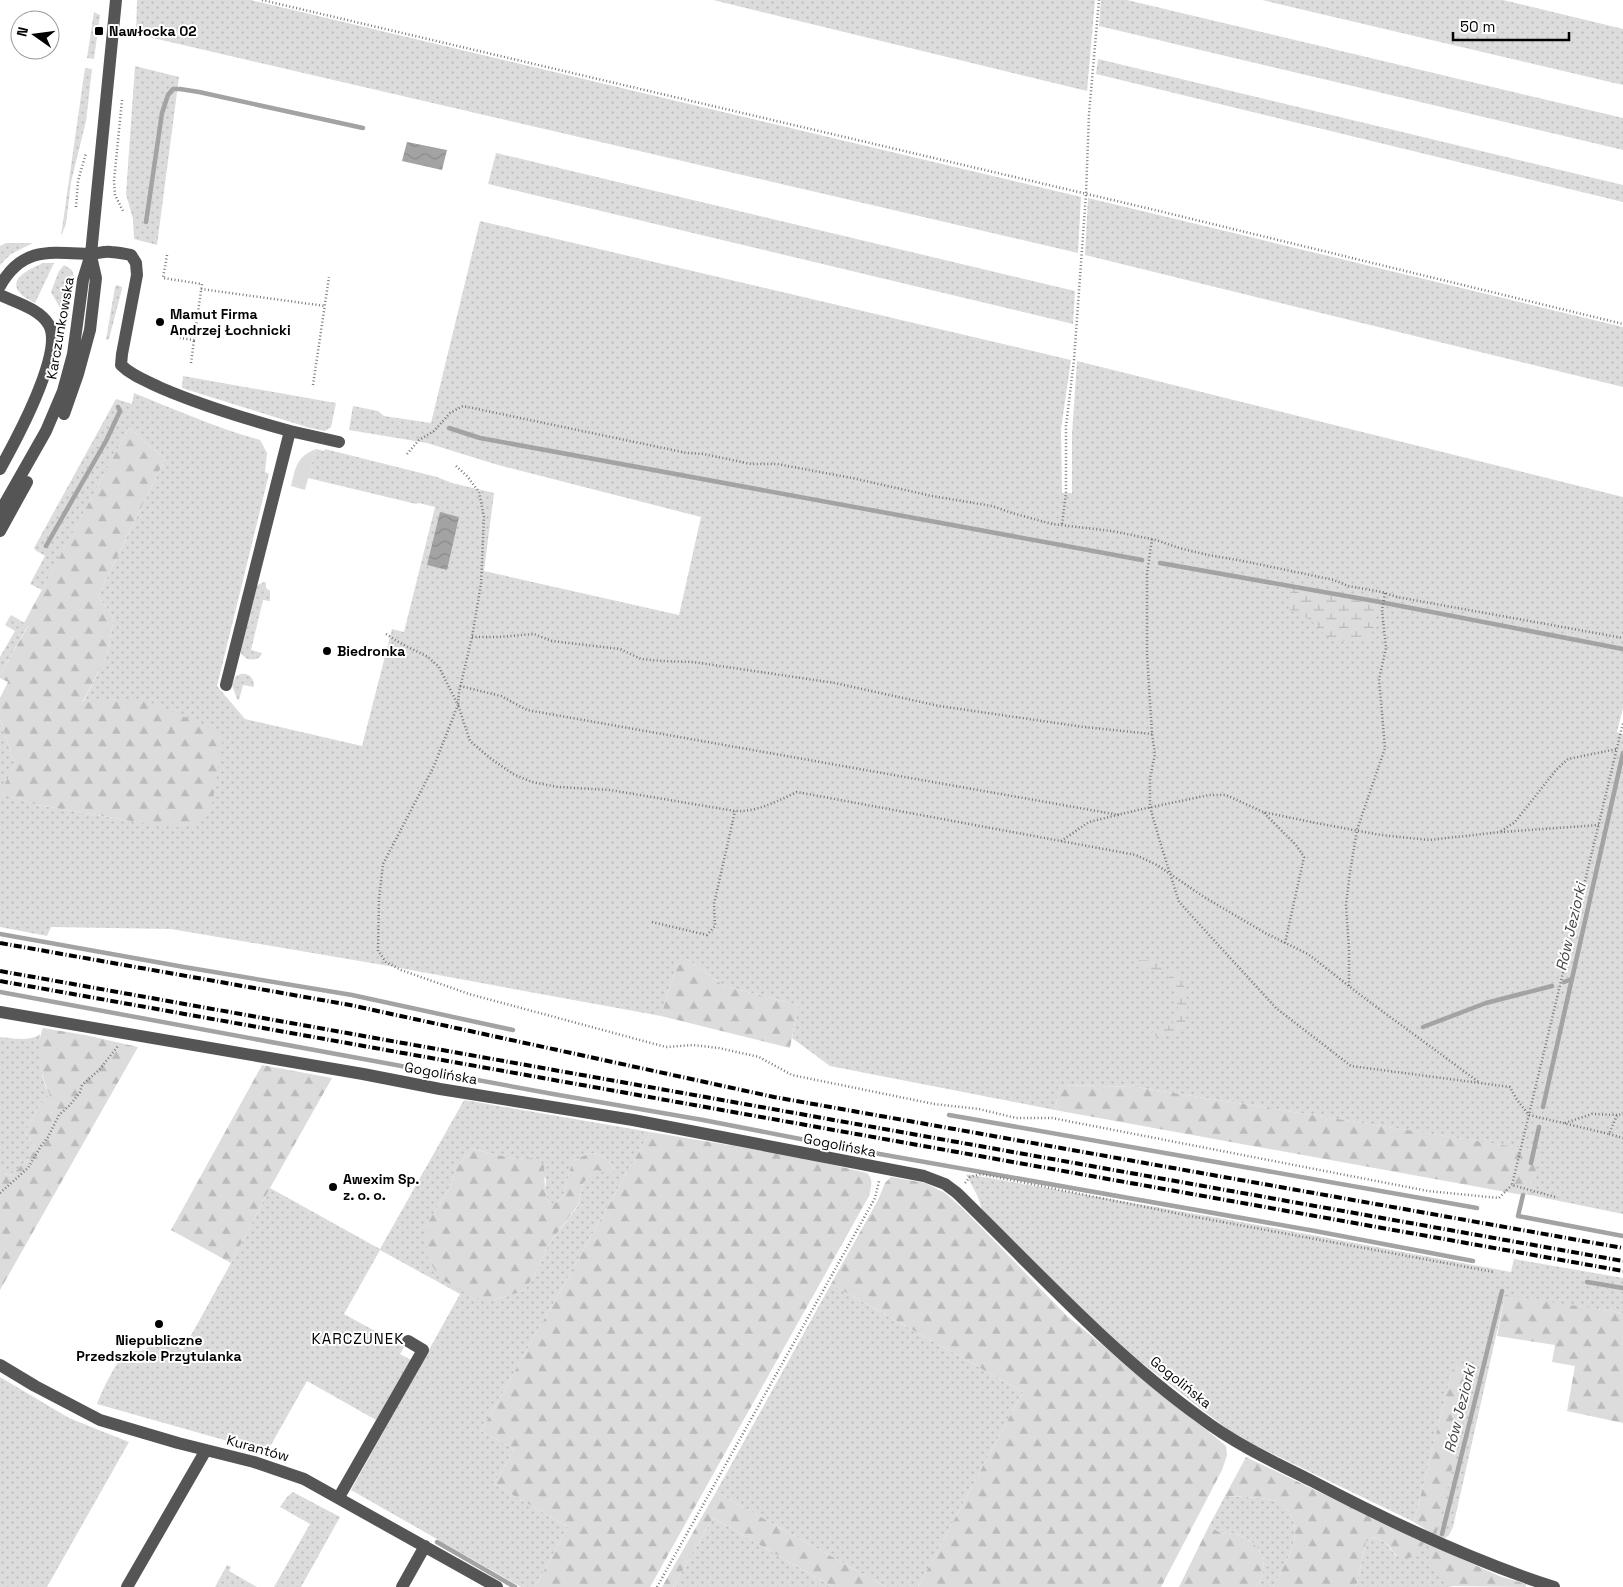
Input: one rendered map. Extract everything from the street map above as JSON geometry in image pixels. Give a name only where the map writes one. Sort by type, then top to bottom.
[{"type":"street","name":"Karczunkowska","points":[[0,512],[46,431],[64,391],[73,354],[83,280],[91,254],[116,0]]},
{"type":"street","points":[[0,286],[8,273],[18,263],[33,255],[46,252],[91,254],[111,252],[131,255],[136,263],[137,275],[122,354],[121,365],[127,371],[136,377],[180,396],[233,416],[339,442]]},
{"type":"street","name":"Karczunkowska","points":[[0,531],[60,423],[78,374],[90,330],[96,278],[91,254]]},
{"type":"street","name":"Karczunkowska","points":[[0,295],[36,312],[49,326],[51,333],[50,352],[37,396],[17,439],[0,469]]},
{"type":"street","points":[[226,685],[290,431]]},
{"type":"street","name":"Gogolińska","points":[[0,1012],[633,1120],[935,1180],[957,1193],[1075,1311],[1155,1382],[1223,1434],[1242,1446],[1428,1538],[1463,1554],[1554,1587]]},
{"type":"street","points":[[339,1498],[423,1350],[408,1340]]},
{"type":"street","name":"Kurantów","points":[[0,1365],[42,1390],[100,1420],[254,1462],[304,1479],[497,1587]]},
{"type":"street","points":[[127,1587],[206,1450]]},
{"type":"street","points":[[402,1587],[424,1546]]},
{"type":"path","points":[[262,0],[1086,194],[1623,324]]},
{"type":"path","points":[[1062,524],[1066,493],[1066,426],[1074,360],[1086,194],[1089,114],[1099,0]]},
{"type":"path","points":[[167,254],[163,278],[202,284],[191,363]]},
{"type":"path","points":[[312,385],[329,277]]},
{"type":"path","points":[[201,289],[325,306]]},
{"type":"path","points":[[180,338],[194,340]]},
{"type":"path","points":[[407,454],[419,440],[434,431],[450,413],[463,406],[687,453],[704,454],[751,464],[777,464],[852,478],[932,496],[992,506],[1052,524],[1112,531],[1152,539],[1208,555],[1334,580],[1348,586],[1397,597],[1623,637]]},
{"type":"path","points":[[456,466],[467,476],[479,492],[484,517],[481,584],[472,636],[460,686],[458,705],[434,766],[383,864],[379,899],[378,951],[386,962],[400,970],[469,994],[666,1047],[693,1045],[719,1048],[759,1057],[792,1075],[934,1104],[979,1110],[1016,1118],[1052,1118],[1428,1191],[1499,1198],[1512,1185],[1623,723]]},
{"type":"path","points":[[1152,539],[1147,574],[1147,654],[1155,754],[1150,778],[1150,807],[1160,845],[1179,902],[1276,1008],[1351,1066],[1510,1087],[1516,1100],[1529,1115],[1623,1138]]},
{"type":"path","points":[[1349,986],[1346,905],[1357,830],[1385,748],[1379,679],[1386,648],[1382,619],[1385,593]]},
{"type":"path","points":[[386,634],[400,644],[428,657],[439,668],[458,705],[470,741],[513,774],[532,782],[558,787],[610,790],[735,812],[747,812],[763,807],[798,792],[1136,855],[1157,865],[1267,934],[1308,954],[1480,1083]]},
{"type":"path","points":[[472,636],[499,637],[534,634],[552,641],[620,649],[641,659],[662,662],[693,662],[826,682],[939,706],[1084,727],[1152,734]]},
{"type":"path","points":[[460,686],[501,696],[527,710],[1119,815]]},
{"type":"path","points":[[1618,744],[1623,748]]},
{"type":"path","points":[[1501,832],[1514,822],[1556,770],[1568,759],[1617,749]]},
{"type":"path","points":[[1060,841],[1089,822],[1209,795],[1226,795],[1263,812],[1381,835],[1429,840],[1501,832],[1599,825]]},
{"type":"path","points":[[652,922],[706,935],[715,926],[714,904],[735,812]]},
{"type":"path","points":[[1263,812],[1296,845],[1304,857],[1285,943]]},
{"type":"path","points":[[0,1193],[28,1168],[48,1137],[59,1114],[70,1105],[80,1092],[82,1084],[99,1070],[128,1034]]},
{"type":"path","points":[[1564,1124],[1592,1114],[1623,1114]]},
{"type":"path","points":[[1609,1134],[1617,1115]]},
{"type":"path","points":[[957,1193],[970,1177],[982,1174],[1190,1216],[1494,1272]]},
{"type":"path","points":[[1512,1185],[1555,1197]]},
{"type":"path","points":[[657,1587],[874,1198]]},
{"type":"green space","points":[[137,0],[251,0],[1081,197],[1078,253],[136,34]]},
{"type":"green space","points":[[713,0],[1095,0],[1087,91]]},
{"type":"green space","points":[[1101,0],[1127,0],[1623,118],[1623,150],[1099,26]]},
{"type":"green space","points":[[1262,0],[1503,0],[1623,29],[1623,85]]},
{"type":"green space","points":[[94,12],[100,15],[94,59],[87,58]]},
{"type":"green space","points":[[1098,59],[1623,185],[1623,202],[1096,74]]},
{"type":"green space","points":[[135,66],[179,77],[157,245],[134,239],[133,219],[126,194]]},
{"type":"green space","points":[[85,68],[92,69],[86,121],[71,182],[66,224],[61,236]]},
{"type":"green space","points":[[496,153],[1075,291],[1073,324],[488,184]]},
{"type":"green space","points":[[1088,198],[1623,327],[1623,387],[1085,255]]},
{"type":"green space","points":[[480,221],[1071,360],[1061,429],[1062,493],[1072,493],[1072,434],[1077,361],[1623,497],[1623,708],[1617,732],[1623,734],[1623,1214],[1530,1195],[1539,1151],[1136,1087],[1060,1085],[1055,1110],[830,1066],[792,1038],[798,1005],[724,986],[687,959],[677,966],[661,1016],[389,966],[171,929],[51,927],[47,936],[0,927],[0,719],[15,765],[1,793],[38,805],[137,822],[118,699],[82,704],[107,655],[114,618],[98,596],[165,459],[129,428],[42,590],[30,584],[45,556],[34,548],[116,399],[132,404],[134,393],[212,424],[260,440],[267,453],[265,472],[269,474],[217,686],[245,719],[362,746],[392,629],[404,632],[435,507],[308,478],[316,449],[324,451],[325,449],[494,493],[484,571],[679,615],[701,517],[498,465],[427,443],[349,430],[353,406],[378,411],[384,416],[431,423]]},
{"type":"green space","points":[[6,243],[33,243],[11,254],[0,265],[0,246]]},
{"type":"green space","points":[[43,263],[54,263],[35,303],[19,292],[16,287],[17,282],[28,270]]},
{"type":"green space","points":[[64,265],[72,270],[74,278],[68,322],[51,292],[59,271]]},
{"type":"green space","points":[[117,285],[122,287],[122,289],[109,339],[106,340],[115,287]]},
{"type":"green space","points":[[183,376],[336,403],[331,427],[325,431],[310,428],[182,388]]},
{"type":"green space","points":[[129,428],[165,459],[98,596],[114,618],[107,655],[82,703],[118,699],[145,700],[224,734],[211,810],[184,828],[38,805],[0,793],[15,765],[0,719],[0,698],[8,682],[0,678],[0,675],[28,626],[24,623]]},
{"type":"green space","points":[[316,449],[305,490],[291,486],[298,463],[304,455]]},
{"type":"green space","points":[[264,582],[266,583],[266,588],[270,591],[270,601],[263,600],[251,650],[262,653],[258,658],[247,659],[241,654],[241,649],[256,586]]},
{"type":"green space","points":[[1292,584],[1379,600],[1371,637],[1367,641],[1352,641],[1328,637],[1314,623],[1290,610],[1289,600]]},
{"type":"green space","points":[[11,615],[28,625],[0,675],[0,657],[15,631],[5,625]]},
{"type":"green space","points":[[246,674],[250,677],[254,687],[243,685],[239,700],[232,685],[236,676]]},
{"type":"green space","points":[[687,959],[724,986],[798,1005],[790,1048],[661,1016],[677,966]]},
{"type":"green space","points":[[1135,960],[1147,960],[1166,967],[1163,972],[1135,966]]},
{"type":"green space","points":[[1176,971],[1183,982],[1187,998],[1187,1011],[1183,1029],[1180,1034],[1153,1037],[1151,1034],[1153,1031],[1170,1026],[1175,1020],[1178,1008],[1174,989],[1169,979],[1171,972]]},
{"type":"green space","points":[[43,1028],[138,1047],[0,1290],[0,1171],[10,1176],[29,1158],[35,1146],[25,1133],[39,1106],[50,1095],[40,1062],[39,1043]]},
{"type":"green space","points":[[40,1034],[42,1074],[50,1095],[39,1106],[25,1133],[35,1146],[29,1158],[10,1176],[0,1171],[0,1037],[27,1039]]},
{"type":"green space","points":[[262,1065],[332,1078],[270,1188],[231,1263],[171,1230]]},
{"type":"green space","points":[[1060,1085],[1136,1087],[1540,1151],[1530,1195],[1517,1194],[1055,1110]]},
{"type":"green space","points":[[464,1100],[650,1132],[481,1431],[514,1449],[494,1484],[568,1527],[535,1587],[521,1587],[351,1490],[460,1294],[380,1250],[344,1314],[404,1347],[400,1354],[411,1360],[376,1420],[307,1381],[267,1452],[97,1404],[114,1369],[126,1353],[144,1350],[161,1338],[183,1350],[270,1188],[380,1249]],"holes":[[[472,1149],[515,1159],[532,1158],[546,1179],[545,1191],[549,1203],[554,1204],[563,1197],[572,1162],[579,1158],[591,1154],[601,1155],[610,1163],[614,1170],[605,1172],[596,1170],[583,1183],[578,1206],[549,1244],[535,1274],[524,1291],[494,1300],[425,1227],[451,1186],[456,1168]]]},
{"type":"green space","points":[[650,1132],[800,1157],[867,1173],[871,1181],[869,1196],[650,1587],[535,1587],[568,1527],[494,1484],[514,1449],[481,1431]]},
{"type":"green space","points":[[472,1149],[515,1159],[532,1158],[544,1165],[545,1191],[549,1203],[554,1204],[563,1197],[572,1162],[579,1158],[591,1154],[601,1155],[610,1163],[614,1170],[612,1176],[596,1170],[583,1183],[578,1205],[549,1244],[535,1274],[524,1291],[494,1300],[475,1298],[441,1279],[428,1259],[425,1227],[451,1186],[456,1168]]},
{"type":"green space","points":[[966,1174],[1225,1219],[1511,1272],[1514,1259],[1623,1278],[1623,1313],[1505,1296],[1453,1527],[1449,1535],[1444,1539],[1436,1536],[1454,1363],[1414,1522],[1236,1436],[1123,1348],[984,1216],[978,1197]]},
{"type":"green space","points":[[891,1177],[925,1183],[945,1193],[963,1209],[1067,1316],[1226,1446],[1227,1455],[1222,1470],[1161,1587],[918,1587],[1023,1392],[831,1284],[878,1200],[885,1183]]},
{"type":"green space","points":[[831,1284],[1023,1392],[918,1587],[886,1587],[716,1492]]},
{"type":"green space","points":[[1505,1295],[1623,1313],[1623,1423],[1567,1411],[1575,1366],[1552,1362],[1555,1345],[1497,1336]]},
{"type":"green space","points":[[1454,1363],[1476,1368],[1436,1536],[1414,1522]]},
{"type":"green space","points":[[0,1377],[69,1418],[129,1442],[47,1587],[0,1587]]},
{"type":"green space","points":[[1246,1457],[1424,1542],[1413,1556],[1404,1559],[1396,1555],[1381,1540],[1374,1537],[1366,1542],[1356,1587],[1273,1587],[1287,1561],[1294,1542],[1294,1523],[1287,1510],[1276,1501],[1225,1496]]},
{"type":"green space","points":[[293,1492],[340,1517],[301,1587],[274,1587],[310,1524],[280,1507]]},
{"type":"green space","points":[[716,1492],[886,1587],[833,1587],[713,1518],[673,1587],[662,1587]]},
{"type":"green space","points":[[1225,1496],[1276,1501],[1284,1506],[1290,1514],[1294,1523],[1294,1542],[1287,1561],[1273,1587],[1257,1587],[1262,1577],[1264,1560],[1257,1547],[1248,1539],[1236,1534],[1219,1532],[1209,1526]]},
{"type":"green space","points":[[713,1518],[833,1587],[673,1587]]},
{"type":"green space","points":[[1209,1526],[1219,1532],[1236,1534],[1248,1539],[1257,1547],[1264,1560],[1262,1577],[1257,1587],[1179,1587]]},
{"type":"green space","points":[[1374,1537],[1385,1542],[1396,1556],[1424,1542],[1431,1545],[1449,1586],[1453,1587],[1356,1587],[1366,1542]]},
{"type":"green space","points":[[1431,1545],[1499,1576],[1526,1584],[1526,1587],[1449,1586],[1433,1568]]},
{"type":"green space","points":[[227,1565],[231,1567],[229,1571],[257,1587],[215,1587]]},
{"type":"water","points":[[407,142],[447,150],[442,170],[402,161]]},
{"type":"water","points":[[440,512],[459,517],[447,570],[427,565]]},
{"type":"waterway","points":[[146,222],[162,113],[168,95],[173,89],[199,92],[363,128]]},
{"type":"waterway","points":[[46,546],[106,441],[120,411],[118,407]]},
{"type":"waterway","points":[[449,428],[480,438],[1142,560]]},
{"type":"waterway","points":[[1160,563],[1380,602],[1623,649]]},
{"type":"waterway","name":"Rów Jeziorki","points":[[1543,1107],[1623,753]]},
{"type":"waterway","points":[[0,934],[352,995],[513,1030]]},
{"type":"waterway","name":"Rów Jeziorki","points":[[1564,982],[1572,979]]},
{"type":"waterway","points":[[1423,1027],[1486,1003],[1552,986]]},
{"type":"waterway","points":[[0,992],[1473,1261]]},
{"type":"waterway","points":[[949,1115],[1477,1208]]},
{"type":"waterway","name":"Rów Jeziorki","points":[[1531,1163],[1539,1127]]},
{"type":"waterway","points":[[1523,1195],[1518,1216],[1623,1236]]},
{"type":"waterway","points":[[1587,1282],[1623,1288]]},
{"type":"waterway","name":"Rów Jeziorki","points":[[1442,1534],[1502,1291]]},
{"type":"waterway","points":[[437,1542],[515,1587]]},
{"type":"railway","points":[[0,943],[350,1005],[774,1097],[1623,1248]]},
{"type":"railway","points":[[0,971],[1623,1261]]},
{"type":"railway","points":[[0,981],[1623,1271]]},
{"type":"place","name":"Nawłocka 02","points":[[99,31]]},
{"type":"place","name":"Mamut Firma Andrzej Łochnicki","points":[[160,322]]},
{"type":"place","name":"Biedronka","points":[[327,651]]},
{"type":"place","name":"Awexim Sp. z. o. o.","points":[[333,1187]]},
{"type":"place","name":"Niepubliczne Przedszkole Przytulanka","points":[[159,1324]]},
{"type":"district","name":"KARCZUNEK","points":[[358,1339]]}]
